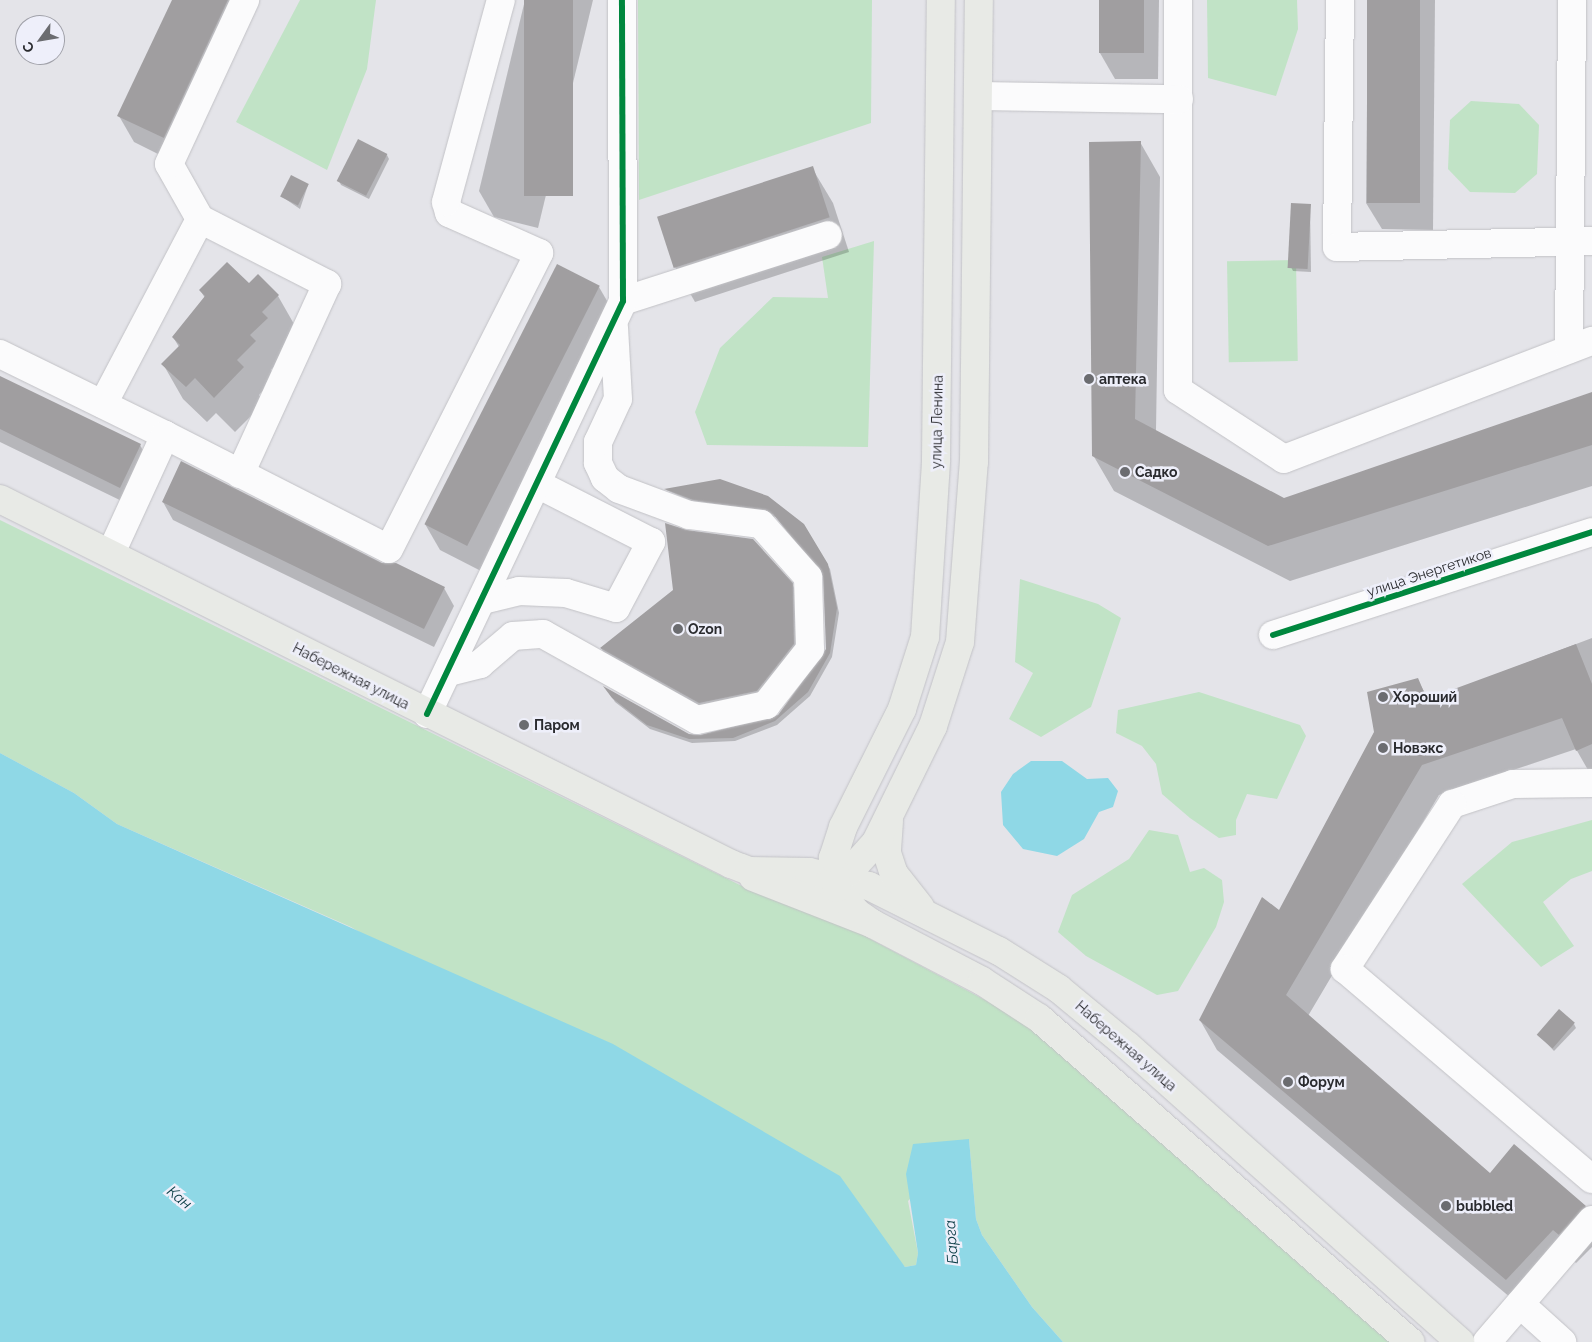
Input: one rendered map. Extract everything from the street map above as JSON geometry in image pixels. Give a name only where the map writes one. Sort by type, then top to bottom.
[{"type":"main road","name":"улица Ленина","points":[[836,877],[834,858],[843,827],[913,683],[928,612],[936,460],[941,0]]},
{"type":"main road","points":[[873,924],[846,902],[836,877],[870,849],[893,805],[946,696],[961,634],[974,462],[979,0]]},
{"type":"main road","name":"Набережная улица","points":[[0,499],[426,714],[730,864],[772,879],[873,924],[982,981],[1039,1018],[1410,1342]]},
{"type":"main road","points":[[893,805],[887,853],[894,874],[926,913]]},
{"type":"main road","name":"улица Ленина","points":[[772,879],[820,854],[843,827]]},
{"type":"main road","name":"Набережная улица","points":[[772,879],[836,877],[926,913],[999,951],[1059,989],[1460,1342]]},
{"type":"street","points":[[240,474],[327,284],[200,220],[169,164],[245,0]]},
{"type":"street","points":[[0,354],[165,435],[389,549],[539,253],[449,213],[446,202],[500,0]]},
{"type":"street","points":[[426,714],[449,672],[614,328],[623,301],[622,0]]},
{"type":"street","points":[[1178,0],[1178,390],[1284,459],[1581,345],[1580,241],[1572,0]]},
{"type":"street","points":[[1340,0],[1337,247],[1580,241]]},
{"type":"street","points":[[978,96],[1179,99]]},
{"type":"street","points":[[103,404],[200,220]]},
{"type":"street","points":[[623,301],[828,235]]},
{"type":"street","points":[[449,672],[480,664],[513,636],[543,634],[697,720],[766,705],[810,649],[808,577],[761,524],[689,515],[618,489],[605,478],[598,463],[598,442],[618,399],[614,328]]},
{"type":"street","points":[[111,554],[165,435]]},
{"type":"street","points":[[484,600],[519,591],[566,593],[616,608],[651,542],[538,485]]},
{"type":"street","name":"улица Энергетиков","points":[[1273,635],[1592,532]]},
{"type":"street","points":[[1592,783],[1513,784],[1452,804],[1345,969],[1592,1179]]},
{"type":"street","points":[[1487,1342],[1592,1220]]},
{"type":"street","points":[[1520,1304],[1562,1342]]},
{"type":"green space","points":[[300,0],[376,0],[367,69],[327,170],[236,122]]},
{"type":"green space","points":[[638,0],[872,0],[871,123],[639,200]]},
{"type":"green space","points":[[1207,0],[1297,0],[1298,29],[1276,96],[1208,78]]},
{"type":"green space","points":[[1471,101],[1519,104],[1539,125],[1537,174],[1515,193],[1470,192],[1448,169],[1450,120]]},
{"type":"green space","points":[[874,241],[868,447],[707,445],[695,412],[720,348],[773,297],[828,298],[822,257]]},
{"type":"green space","points":[[1296,260],[1298,361],[1229,362],[1227,261]]},
{"type":"green space","points":[[0,520],[752,891],[825,915],[1019,1018],[1393,1342],[1063,1342],[1032,1307],[982,1235],[976,1219],[969,1139],[908,1201],[918,1253],[916,1265],[905,1267],[890,1251],[351,927],[117,824],[74,793],[0,753]]},
{"type":"green space","points":[[1020,579],[1098,604],[1121,618],[1091,707],[1041,737],[1009,719],[1033,673],[1015,662]]},
{"type":"green space","points":[[1199,692],[1300,725],[1306,736],[1277,799],[1247,794],[1236,820],[1236,835],[1219,838],[1190,818],[1162,794],[1156,764],[1142,746],[1116,733],[1118,710]]},
{"type":"green space","points":[[1592,820],[1592,871],[1571,879],[1543,902],[1574,946],[1541,967],[1462,884],[1512,842]]},
{"type":"green space","points":[[1149,830],[1178,835],[1190,872],[1204,868],[1222,880],[1224,902],[1216,927],[1178,991],[1157,995],[1086,956],[1058,932],[1072,895],[1129,859]]},
{"type":"water","points":[[0,753],[74,793],[117,824],[613,1044],[840,1176],[905,1267],[916,1265],[918,1253],[906,1174],[913,1144],[969,1139],[976,1219],[982,1235],[1032,1307],[1063,1342],[0,1342]]},
{"type":"water","points":[[1031,761],[1062,761],[1087,779],[1108,778],[1118,791],[1113,807],[1099,812],[1084,839],[1057,856],[1023,849],[1003,825],[1001,792],[1013,774]]},
{"type":"building","points":[[172,0],[228,0],[164,138],[117,116]]},
{"type":"building","points":[[524,0],[573,0],[573,196],[524,196]]},
{"type":"building","points":[[1099,0],[1144,0],[1144,53],[1099,53]]},
{"type":"building","points":[[1367,0],[1420,0],[1420,203],[1367,203]]},
{"type":"building","points":[[358,139],[387,154],[366,196],[337,181]]},
{"type":"building","points":[[1141,141],[1135,419],[1284,498],[1592,392],[1592,445],[1268,546],[1092,456],[1089,142]]},
{"type":"building","points":[[813,166],[830,217],[674,268],[657,217]]},
{"type":"building","points":[[291,175],[309,184],[298,205],[280,196]]},
{"type":"building","points":[[1291,203],[1311,204],[1308,269],[1288,268]]},
{"type":"building","points":[[227,262],[249,283],[258,274],[279,295],[262,312],[268,318],[250,335],[256,341],[237,360],[244,367],[214,398],[195,378],[186,387],[161,364],[180,345],[172,337],[205,296],[199,290]]},
{"type":"building","points":[[557,264],[600,286],[467,546],[424,524]]},
{"type":"building","points":[[0,376],[141,444],[120,488],[0,429]]},
{"type":"building","points":[[181,461],[382,563],[396,563],[445,587],[424,629],[162,502]]},
{"type":"building","points":[[720,479],[768,496],[804,524],[828,564],[837,608],[830,653],[808,692],[775,721],[733,738],[689,739],[647,725],[612,698],[603,686],[689,734],[700,735],[778,715],[826,649],[823,576],[773,514],[693,500],[664,489]]},
{"type":"building","points":[[665,523],[687,530],[753,539],[793,583],[794,644],[757,691],[699,703],[600,648],[673,590]]},
{"type":"building","points":[[1576,644],[1592,684],[1592,744],[1576,751],[1562,718],[1422,765],[1286,995],[1490,1173],[1514,1144],[1586,1206],[1559,1235],[1553,1230],[1506,1280],[1199,1020],[1262,897],[1279,910],[1374,732],[1367,692],[1418,678],[1427,699]]},
{"type":"building","points":[[1559,1009],[1575,1023],[1553,1048],[1537,1035]]},
{"type":"cycle path","points":[[427,714],[623,301],[622,0]]},
{"type":"cycle path","points":[[1273,635],[1592,532]]},
{"type":"place","name":"аптека","points":[[1089,379]]},
{"type":"place","name":"Садко","points":[[1125,472]]},
{"type":"place","name":"Ozon","points":[[678,629]]},
{"type":"place","name":"Хороший","points":[[1383,697]]},
{"type":"place","name":"Паром","points":[[524,725]]},
{"type":"place","name":"Новэкс","points":[[1383,748]]},
{"type":"place","name":"Форум","points":[[1288,1082]]},
{"type":"place","name":"bubbled","points":[[1446,1206]]},
{"type":"water label","name":"Кан","points":[[179,1198]]},
{"type":"water label","name":"Барга","points":[[952,1242]]}]
